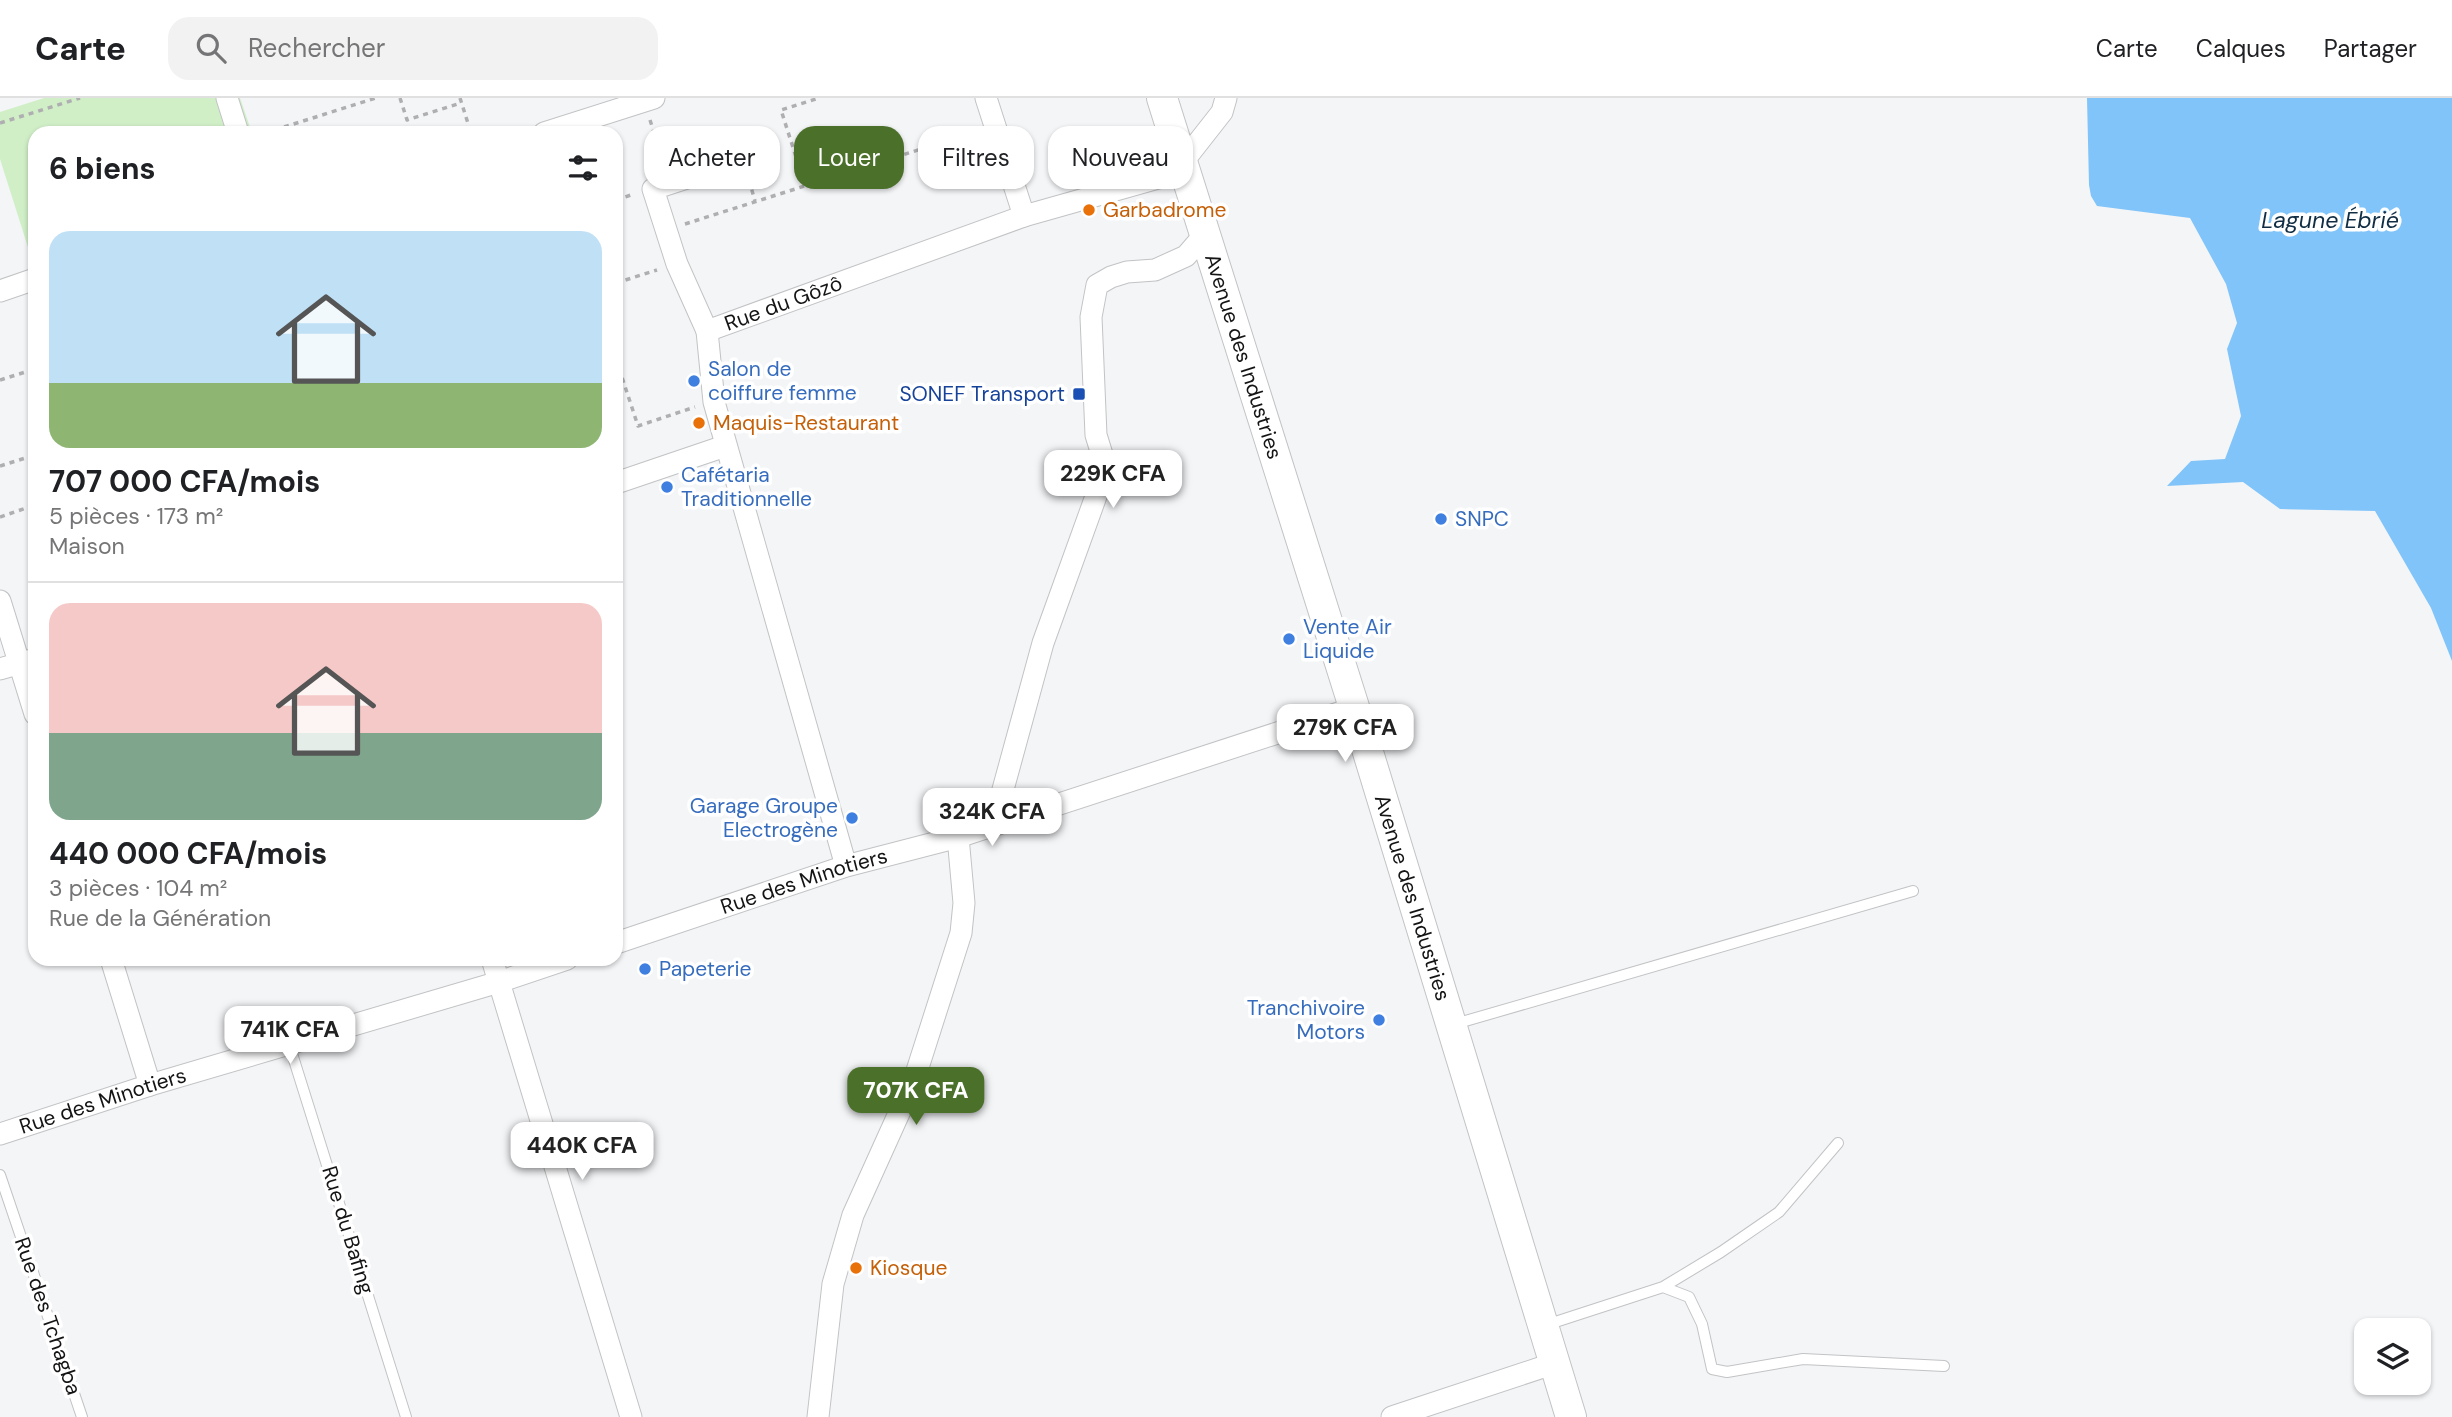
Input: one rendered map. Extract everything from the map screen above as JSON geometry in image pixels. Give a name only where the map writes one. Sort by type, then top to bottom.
[{"type":"street","points":[[227,98],[236,126]]},
{"type":"street","points":[[986,98],[1024,216]]},
{"type":"street","name":"Avenue des Industries","points":[[1162,98],[1171,126]]},
{"type":"street","points":[[1193,149],[1222,112],[1226,98]]},
{"type":"street","points":[[566,126],[649,100]]},
{"type":"street","points":[[653,189],[677,264],[707,331]]},
{"type":"street","name":"Rue du Gôzô","points":[[846,866],[713,402],[707,331],[1024,216],[1120,189]]},
{"type":"street","name":"Avenue des Industries","points":[[1190,189],[1354,708],[1571,1417]]},
{"type":"street","points":[[993,826],[1044,643],[1104,474],[1104,461],[1096,435],[1091,317],[1097,285],[1127,272],[1155,270],[1186,256],[1205,234]]},
{"type":"street","points":[[0,291],[28,281]]},
{"type":"street","points":[[623,481],[725,446]]},
{"type":"street","points":[[0,601],[28,693]]},
{"type":"street","name":"Rue des Minotiers","points":[[623,941],[846,866],[958,837],[1354,708]]},
{"type":"street","points":[[818,1417],[834,1284],[853,1215],[914,1080],[961,933],[964,903],[958,837]]},
{"type":"street","points":[[113,966],[150,1085]]},
{"type":"street","points":[[494,966],[631,1417]]},
{"type":"street","name":"Rue des Minotiers","points":[[0,1134],[150,1085],[546,966]]},
{"type":"street","points":[[1392,1417],[1555,1363]]},
{"type":"lane","points":[[1452,1025],[1913,891]]},
{"type":"lane","name":"Rue du Bafing","points":[[289,1044],[406,1417]]},
{"type":"lane","points":[[1544,1326],[1662,1287],[1721,1252],[1779,1212],[1838,1143]]},
{"type":"lane","name":"Rue des Tchagba","points":[[0,1175],[82,1417]]},
{"type":"lane","points":[[1662,1287],[1689,1297],[1702,1324],[1712,1369],[1727,1372],[1803,1359],[1944,1366]]},
{"type":"path","points":[[0,123],[80,98]]},
{"type":"path","points":[[286,126],[376,98]]},
{"type":"path","points":[[400,98],[407,120],[460,100],[469,126]]},
{"type":"path","points":[[794,149],[781,110],[820,98]]},
{"type":"path","points":[[649,100],[656,126]]},
{"type":"path","points":[[904,154],[995,125]]},
{"type":"path","points":[[666,229],[794,189]]},
{"type":"path","points":[[623,281],[677,264]]},
{"type":"path","points":[[0,380],[28,371]]},
{"type":"path","points":[[623,380],[638,426],[713,402]]},
{"type":"path","points":[[0,466],[28,456]]},
{"type":"path","points":[[0,517],[28,507]]},
{"type":"green space","points":[[44,98],[240,98],[250,126],[28,126],[28,247],[0,159],[0,112]]},
{"type":"water","name":"Lagune Ébrié","points":[[2087,98],[2452,98],[2452,661],[2431,608],[2375,511],[2280,509],[2243,482],[2167,486],[2191,461],[2225,459],[2241,416],[2227,349],[2237,323],[2226,284],[2190,218],[2097,206],[2089,185]]},
{"type":"place","name":"Garbadrome","points":[[1089,210]]},
{"type":"place","name":"Salon de coiffure femme","points":[[694,381]]},
{"type":"place","name":"SONEF Transport","points":[[1079,394]]},
{"type":"place","name":"Maquis-Restaurant","points":[[699,423]]},
{"type":"place","name":"Cafétaria Traditionnelle","points":[[667,487]]},
{"type":"place","name":"SNPC","points":[[1441,519]]},
{"type":"place","name":"Vente Air Liquide","points":[[1289,639]]},
{"type":"place","name":"Garage Groupe Electrogène","points":[[852,818]]},
{"type":"place","name":"Papeterie","points":[[645,969]]},
{"type":"place","name":"Tranchivoire Motors","points":[[1379,1020]]},
{"type":"place","name":"Kiosque","points":[[856,1268]]}]
